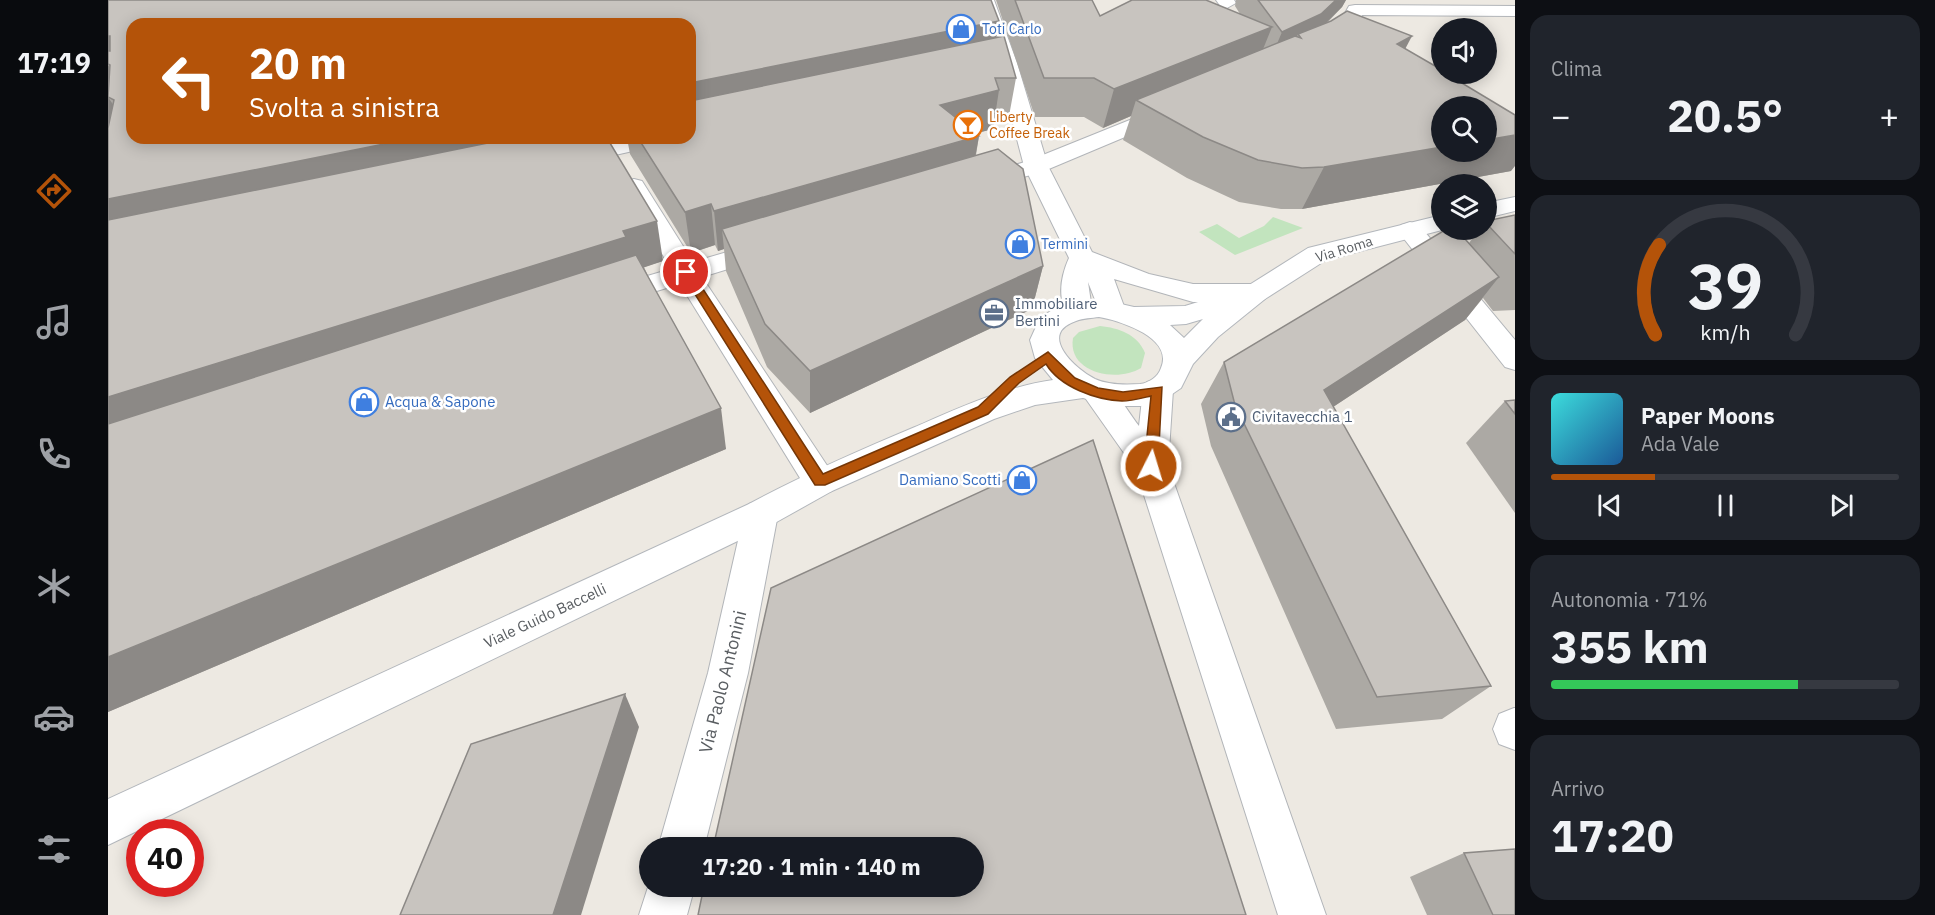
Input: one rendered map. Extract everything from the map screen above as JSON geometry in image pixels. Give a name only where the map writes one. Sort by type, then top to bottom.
[{"type":"street","points":[[985,0],[1007,63],[1036,166],[1082,258],[1102,280],[1123,313],[1165,336],[1172,344],[1178,362]]},
{"type":"street","points":[[1306,53],[1341,33],[1351,21],[1354,10],[1501,7]]},
{"type":"street","points":[[984,68],[1007,63]]},
{"type":"street","points":[[957,190],[1036,166],[1187,103]]},
{"type":"street","points":[[553,161],[606,144]]},
{"type":"street","points":[[610,144],[686,272],[820,482]]},
{"type":"street","points":[[1497,208],[1515,204]]},
{"type":"street","name":"Via Roma","points":[[1255,293],[1317,254],[1431,225]]},
{"type":"street","points":[[1410,230],[1515,360]]},
{"type":"street","points":[[591,303],[788,242]]},
{"type":"street","points":[[1082,258],[1141,280],[1193,293],[1255,293]]},
{"type":"street","points":[[1077,310],[1074,278],[1082,258]]},
{"type":"street","points":[[1255,293],[1208,330],[1178,362],[1173,377],[1158,390],[1123,396],[1089,389],[1061,373],[1048,356],[1045,336],[1051,324],[1077,310],[1186,315],[1255,293]]},
{"type":"street","points":[[983,411],[1014,380],[1048,356]]},
{"type":"street","points":[[1089,389],[1151,466],[1302,915]]},
{"type":"street","name":"Viale Guido Baccelli","points":[[108,822],[761,514],[820,482],[983,411],[1032,394],[1089,389]]},
{"type":"street","points":[[1151,466],[1158,390]]},
{"type":"street","name":"Via Paolo Antonini","points":[[684,837],[728,673],[761,514]]},
{"type":"street","points":[[663,915],[668,897]]},
{"type":"green space","points":[[1273,217],[1303,228],[1235,255],[1199,232],[1217,224],[1239,238],[1264,226]]},
{"type":"green space","points":[[1100,326],[1127,333],[1142,346],[1145,353],[1141,368],[1119,375],[1107,374],[1096,372],[1078,360],[1073,350],[1073,338],[1079,332]]},
{"type":"building","points":[[108,0],[991,0],[999,21],[696,82],[696,18],[126,18],[126,144],[384,144],[108,199],[108,128],[114,100],[108,97],[110,36],[108,36]]},
{"type":"building","points":[[1015,0],[1092,0],[1100,16],[1132,0],[1206,0],[1272,27],[1114,89],[1094,78],[1044,78]]},
{"type":"building","points":[[1258,0],[1336,0],[1321,14],[1282,32]]},
{"type":"building","points":[[1347,11],[1412,36],[1397,44],[1431,64],[1431,84],[1464,84],[1483,96],[1431,96],[1431,149],[1324,167],[1302,168],[1258,160],[1203,137],[1136,100],[1295,36],[1301,38],[1298,34],[1331,21]]},
{"type":"building","points":[[1004,36],[1016,78],[995,78],[999,90],[940,105],[979,136],[714,211],[711,204],[685,212],[642,144],[696,144],[696,100]]},
{"type":"building","points":[[1497,104],[1515,115],[1515,135],[1497,138]]},
{"type":"building","points":[[482,144],[611,144],[657,221],[623,231],[626,237],[108,397],[108,220]]},
{"type":"building","points":[[998,149],[1023,169],[1043,266],[810,371],[765,324],[722,229]]},
{"type":"building","points":[[1515,215],[1515,254],[1497,235],[1497,219]]},
{"type":"building","points":[[1431,238],[1466,240],[1499,277],[1324,390],[1491,686],[1377,697],[1235,405],[1224,362]]},
{"type":"building","points":[[636,255],[721,408],[108,657],[108,424]]},
{"type":"building","points":[[1515,400],[1515,414],[1505,401]]},
{"type":"building","points":[[1093,440],[1246,915],[698,915],[702,897],[984,897],[984,837],[715,837],[771,588]]},
{"type":"building","points":[[625,694],[553,915],[400,915],[471,744]]},
{"type":"building","points":[[1515,849],[1515,915],[1493,915],[1464,853]]},
{"type":"place","name":"Toti Carlo","points":[[961,29]]},
{"type":"place","name":"Liberty Coffee Break","points":[[968,125]]},
{"type":"place","name":"Termini","points":[[1020,244]]},
{"type":"place","name":"Immobiliare Bertini","points":[[994,313]]},
{"type":"place","name":"Acqua & Sapone","points":[[364,402]]},
{"type":"place","name":"Civitavecchia 1","points":[[1231,417]]},
{"type":"place","name":"Damiano Scotti","points":[[1022,480]]},
{"type":"route","points":[[686,272],[820,482],[983,411],[1014,380],[1048,356],[1053,365],[1071,381],[1095,392],[1135,396],[1158,390],[1151,466]]}]
